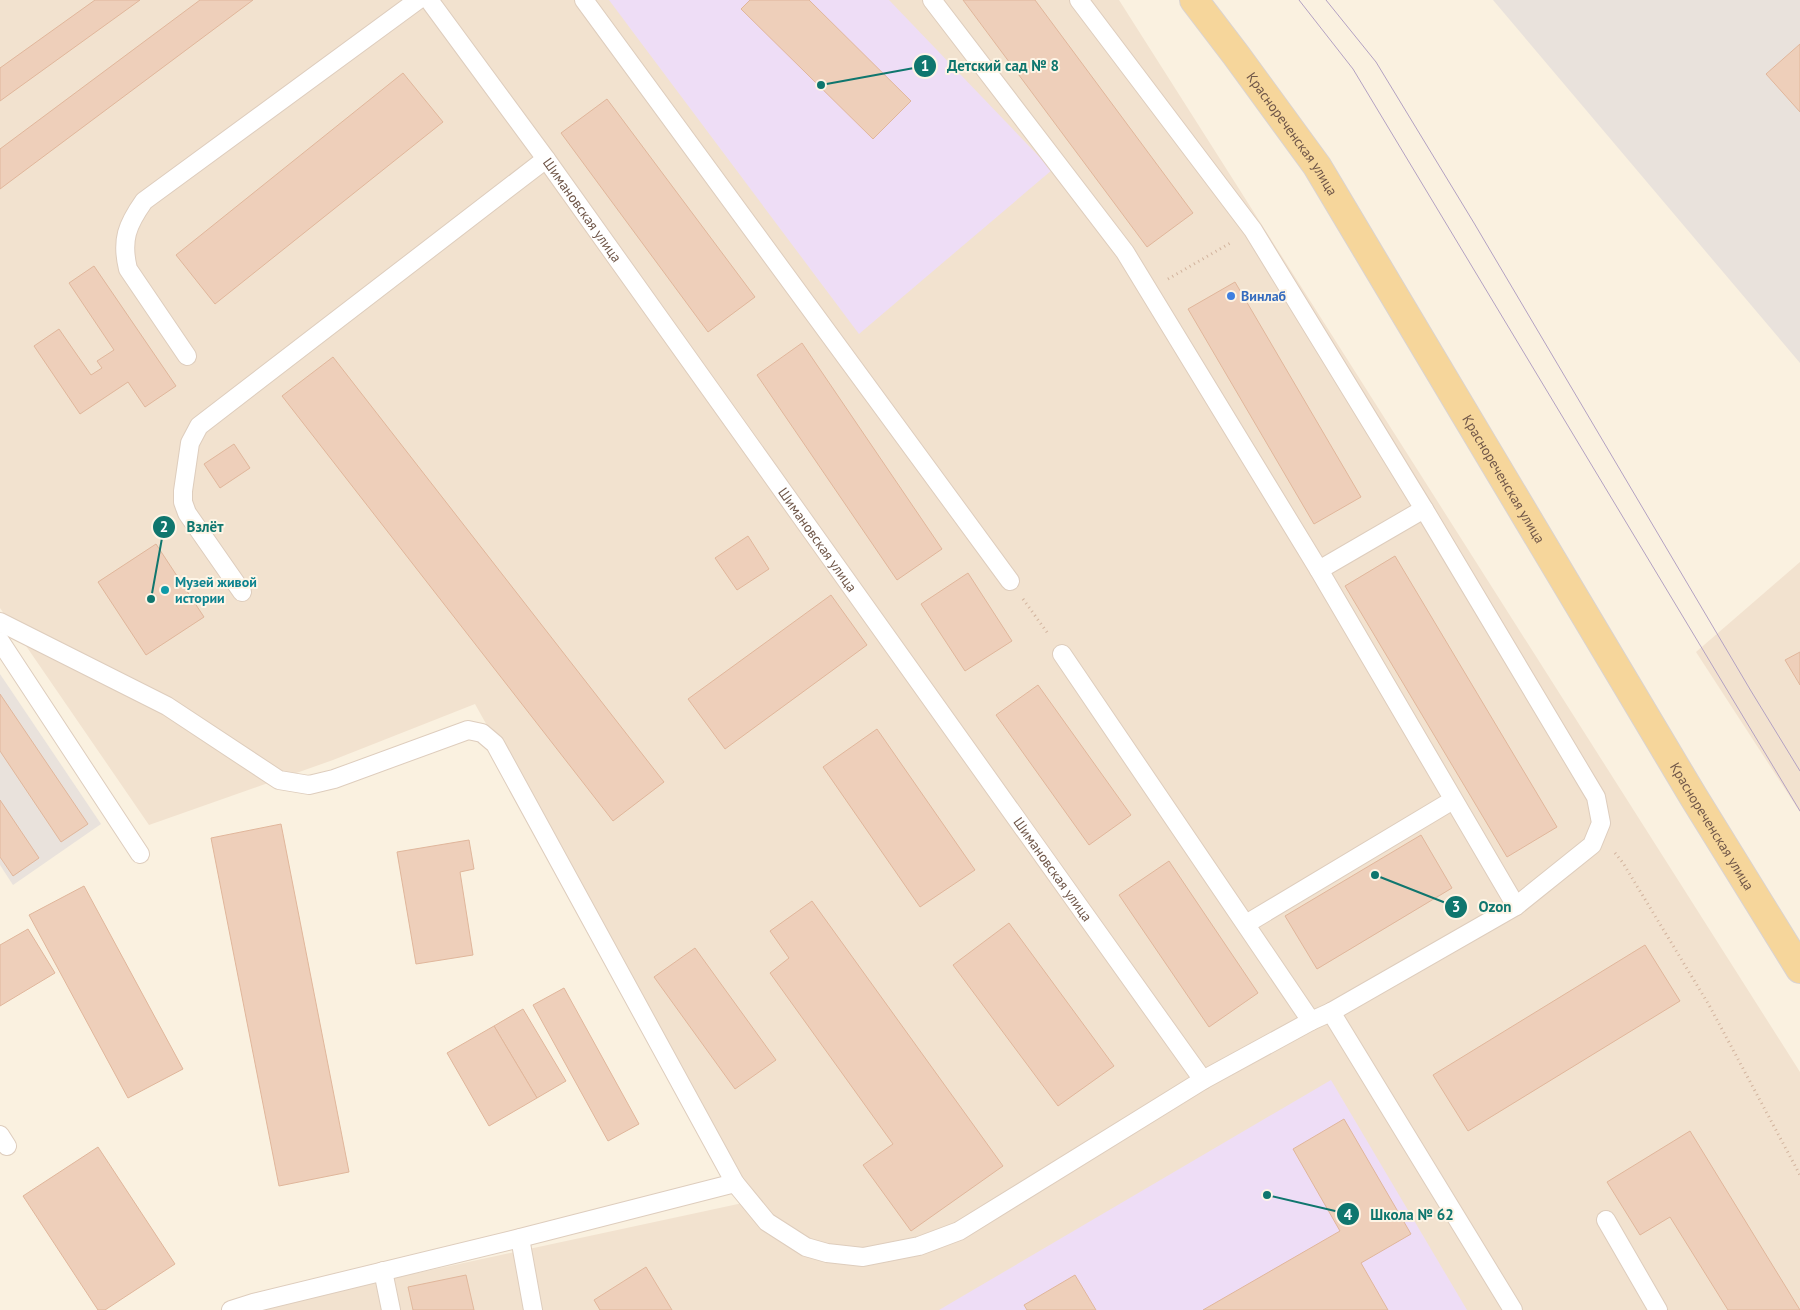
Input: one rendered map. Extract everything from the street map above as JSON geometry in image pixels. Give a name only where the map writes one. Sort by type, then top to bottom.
[{"type":"main road","name":"Краснореченская улица","points":[[1194,0],[1317,166],[1694,796],[1800,969]]},
{"type":"lane","points":[[187,356],[128,269],[124,252],[126,232],[133,217],[144,201],[418,0]]},
{"type":"lane","name":"Шимановская улица","points":[[429,0],[546,159],[1203,1080]]},
{"type":"lane","points":[[584,0],[1010,581]]},
{"type":"lane","points":[[932,0],[1125,252],[1319,570],[1516,906]]},
{"type":"lane","points":[[0,622],[168,706],[279,780],[309,786],[334,779],[468,730],[482,733],[495,744],[735,1183],[767,1222],[806,1248],[828,1253],[864,1257],[919,1246],[959,1231],[1203,1080],[1331,1012],[1516,906],[1592,845],[1601,823],[1596,797],[1253,230],[1079,0]]},
{"type":"lane","points":[[242,592],[187,512],[183,502],[190,442],[199,426],[546,159]]},
{"type":"lane","points":[[1319,570],[1424,510]]},
{"type":"lane","points":[[0,641],[140,854]]},
{"type":"lane","points":[[1062,654],[1311,1021]]},
{"type":"lane","points":[[1246,924],[1453,800]]},
{"type":"lane","points":[[1331,1012],[1513,1310]]},
{"type":"lane","points":[[232,1310],[253,1303],[735,1183]]},
{"type":"lane","points":[[1606,1220],[1658,1310]]},
{"type":"lane","points":[[520,1238],[533,1310]]},
{"type":"lane","points":[[383,1271],[391,1310]]},
{"type":"path","points":[[1148,290],[1253,230]]},
{"type":"path","points":[[1010,581],[1062,654]]},
{"type":"path","points":[[1613,851],[1623,863],[1709,1005],[1800,1175]]},
{"type":"shaded area","points":[[0,0],[1119,0],[1800,1072],[1800,1310],[245,1310],[752,1201],[475,704],[333,760],[149,825],[0,608]]},
{"type":"shaded area","points":[[609,0],[889,0],[1052,170],[859,334]]},
{"type":"shaded area","points":[[1493,0],[1800,0],[1800,363]]},
{"type":"shaded area","points":[[1800,562],[1800,812],[1696,652]]},
{"type":"shaded area","points":[[0,674],[101,824],[13,885],[0,865]]},
{"type":"shaded area","points":[[1331,1080],[1467,1310],[939,1310]]},
{"type":"building","points":[[95,0],[140,0],[0,101],[0,68]]},
{"type":"building","points":[[200,0],[253,0],[0,189],[0,149]]},
{"type":"building","points":[[750,0],[809,0],[911,101],[873,139],[741,9]]},
{"type":"building","points":[[963,0],[1035,0],[1193,213],[1147,247]]},
{"type":"building","points":[[1800,44],[1800,112],[1766,74]]},
{"type":"building","points":[[403,73],[443,122],[215,304],[176,255]]},
{"type":"building","points":[[607,99],[755,297],[708,332],[561,133]]},
{"type":"building","points":[[94,266],[176,386],[145,407],[128,382],[80,414],[34,346],[59,329],[91,375],[102,368],[97,361],[114,350],[69,283]]},
{"type":"building","points":[[1235,282],[1361,497],[1314,524],[1188,309]]},
{"type":"building","points":[[802,343],[942,549],[897,580],[757,375]]},
{"type":"building","points":[[333,357],[664,782],[613,821],[282,396]]},
{"type":"building","points":[[234,444],[250,468],[220,488],[204,464]]},
{"type":"building","points":[[748,536],[769,569],[737,590],[715,558]]},
{"type":"building","points":[[156,544],[204,617],[146,655],[98,582]]},
{"type":"building","points":[[1395,556],[1557,827],[1507,857],[1345,586]]},
{"type":"building","points":[[968,573],[1012,641],[965,671],[921,604]]},
{"type":"building","points":[[831,595],[867,645],[725,749],[688,699]]},
{"type":"building","points":[[1800,652],[1800,685],[1785,660]]},
{"type":"building","points":[[1038,685],[1131,815],[1089,845],[996,715]]},
{"type":"building","points":[[0,694],[88,824],[61,842],[0,751]]},
{"type":"building","points":[[877,729],[975,870],[920,907],[823,767]]},
{"type":"building","points":[[0,800],[39,858],[13,876],[0,857]]},
{"type":"building","points":[[281,824],[349,1172],[279,1186],[211,838]]},
{"type":"building","points":[[1421,835],[1452,888],[1317,969],[1285,916]]},
{"type":"building","points":[[469,840],[474,869],[460,872],[473,955],[416,964],[397,852]]},
{"type":"building","points":[[1169,861],[1258,993],[1209,1027],[1119,895]]},
{"type":"building","points":[[84,886],[183,1069],[128,1098],[29,915]]},
{"type":"building","points":[[812,901],[1003,1166],[911,1231],[863,1165],[893,1144],[770,973],[789,958],[770,931]]},
{"type":"building","points":[[1009,923],[1114,1066],[1058,1106],[953,965]]},
{"type":"building","points":[[28,929],[55,973],[0,1006],[0,945]]},
{"type":"building","points":[[1645,945],[1680,1001],[1468,1131],[1433,1075]]},
{"type":"building","points":[[695,948],[776,1060],[735,1089],[654,977]]},
{"type":"building","points":[[564,988],[639,1124],[608,1141],[533,1005]]},
{"type":"building","points":[[523,1009],[566,1081],[537,1098],[494,1026]]},
{"type":"building","points":[[494,1026],[537,1098],[489,1126],[447,1053]]},
{"type":"building","points":[[1344,1119],[1411,1234],[1361,1263],[1388,1310],[1203,1310],[1340,1231],[1293,1149]]},
{"type":"building","points":[[1690,1131],[1800,1310],[1728,1310],[1670,1217],[1640,1235],[1607,1182]]},
{"type":"building","points":[[98,1147],[175,1264],[105,1310],[98,1310],[23,1196]]},
{"type":"building","points":[[646,1267],[672,1310],[600,1310],[594,1300]]},
{"type":"building","points":[[466,1275],[474,1310],[413,1310],[408,1287]]},
{"type":"building","points":[[1075,1275],[1096,1310],[1027,1310],[1024,1305]]},
{"type":"tram line","points":[[1299,0],[1353,69],[1800,811]]},
{"type":"tram line","points":[[1326,0],[1376,62],[1800,771]]},
{"type":"place","name":"Детский сад № 8","points":[[821,85]]},
{"type":"place","name":"Винлаб","points":[[1231,296]]},
{"type":"place","name":"Музей живой истории","points":[[165,590]]},
{"type":"place","name":"Взлёт","points":[[151,599]]},
{"type":"place","name":"Ozon","points":[[1375,875]]},
{"type":"place","name":"Школа № 62","points":[[1267,1195]]}]
